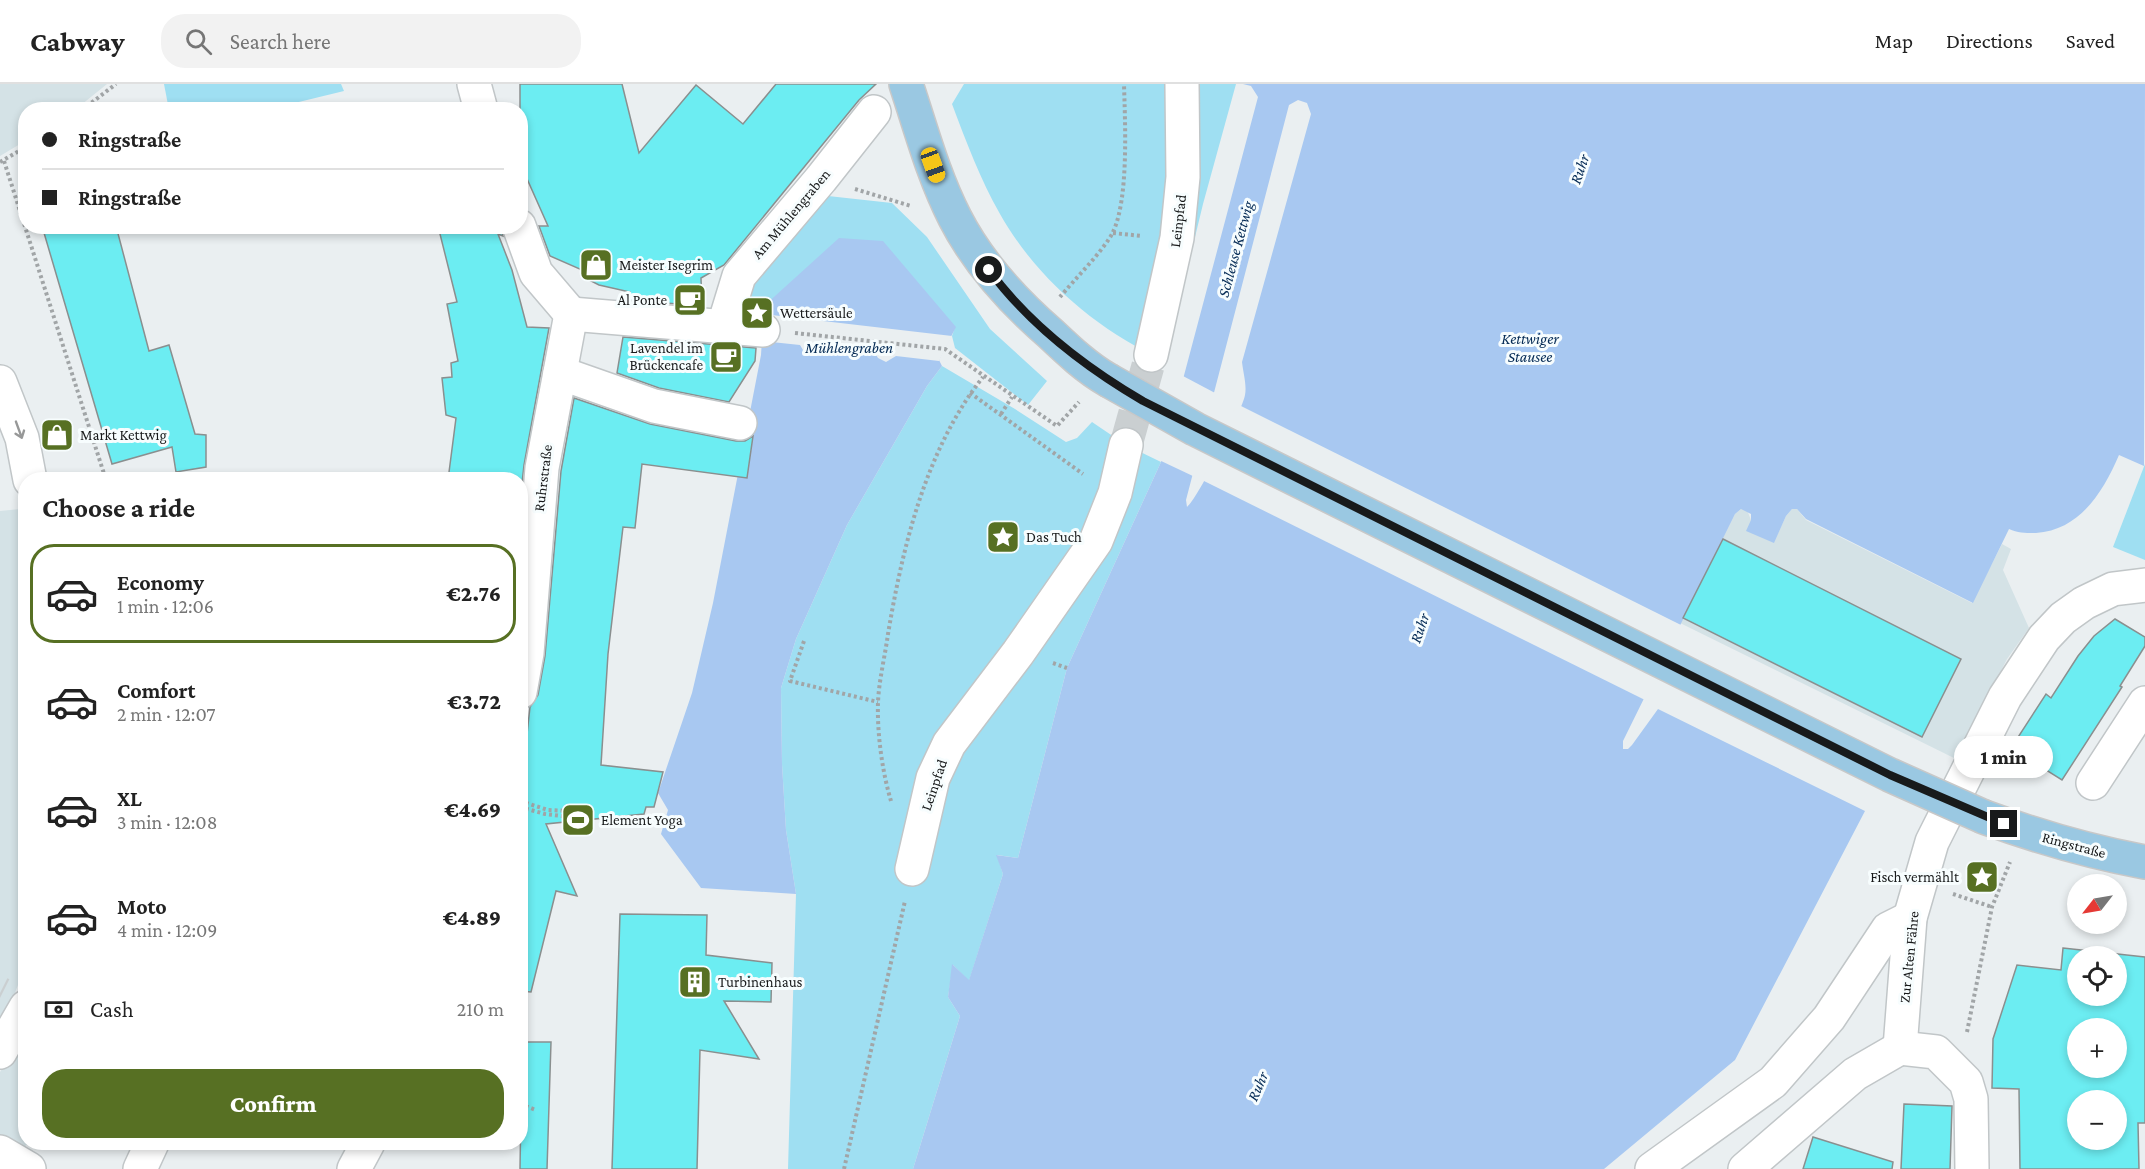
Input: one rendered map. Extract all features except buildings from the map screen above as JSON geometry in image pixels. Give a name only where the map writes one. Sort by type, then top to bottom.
[{"type":"main road","name":"Ringstraße","points":[[906,84],[929,155],[955,219],[975,251],[1003,288],[1046,330],[1105,378],[1195,429],[1879,770],[1984,817],[2023,831],[2118,857],[2145,862]]},
{"type":"street","points":[[474,84],[479,102]]},
{"type":"street","name":"Leinpfad","points":[[1151,356],[1177,238],[1183,177],[1182,84]]},
{"type":"street","name":"Am Mühlengraben","points":[[724,325],[739,276],[874,112]]},
{"type":"street","points":[[522,234],[536,273],[572,314],[762,330]]},
{"type":"street","name":"Ruhrstraße","points":[[528,640],[543,468],[572,314]]},
{"type":"street","points":[[560,372],[654,406],[740,423]]},
{"type":"street","points":[[0,382],[22,438],[28,472]]},
{"type":"street","name":"Leinpfad","points":[[912,870],[933,778],[949,744],[1018,652],[1096,541],[1115,493],[1126,445]]},
{"type":"street","name":"Zur Alten Fähre","points":[[1900,1048],[1911,918],[1932,842],[2005,697],[2044,638],[2063,618],[2084,603],[2113,589],[2145,585]]},
{"type":"street","points":[[2093,783],[2145,703]]},
{"type":"street","points":[[1652,1169],[1773,1082],[1829,1018],[1888,929],[1911,918]]},
{"type":"street","points":[[0,1053],[18,1001]]},
{"type":"street","points":[[1745,1169],[1855,1074],[1900,1048],[1936,1052],[1966,1082],[1971,1099],[1972,1169]]},
{"type":"street","points":[[140,1169],[149,1150]]},
{"type":"street","points":[[354,1169],[364,1150]]},
{"type":"street","points":[[0,1152],[29,1169]]},
{"type":"path","points":[[92,102],[116,84]]},
{"type":"path","points":[[1062,294],[1113,232],[1119,210],[1125,158],[1124,84]]},
{"type":"path","points":[[18,152],[2,161],[18,210]]},
{"type":"path","points":[[821,179],[955,219]]},
{"type":"path","points":[[1113,232],[1146,237]]},
{"type":"path","points":[[26,234],[103,472]]},
{"type":"path","points":[[762,330],[945,350],[1057,426],[1105,378]]},
{"type":"path","points":[[893,807],[882,748],[878,702],[896,587],[914,523],[948,430],[970,393],[983,377]]},
{"type":"path","points":[[970,393],[1032,439],[1115,493]]},
{"type":"path","points":[[1001,414],[1012,397]]},
{"type":"path","points":[[804,641],[790,681],[878,702]]},
{"type":"path","points":[[528,804],[570,814],[545,814],[528,809]]},
{"type":"path","points":[[844,1169],[912,870]]},
{"type":"path","points":[[1968,1023],[1992,908],[2002,880]]},
{"type":"path","points":[[1951,893],[1992,908]]},
{"type":"path","points":[[528,1107],[536,1110]]},
{"type":"shaded area","points":[[0,84],[107,84],[85,102],[18,102],[18,145],[0,156]]},
{"type":"shaded area","points":[[164,84],[341,84],[344,91],[299,102],[167,102]]},
{"type":"shaded area","points":[[964,84],[1236,84],[1203,204],[1165,361],[1116,334],[1071,300],[1050,281],[1015,237],[986,187],[952,104]]},
{"type":"shaded area","points":[[819,195],[892,203],[927,237],[990,329],[1047,381],[1028,405],[955,348],[952,336],[955,327],[763,314],[755,306],[746,285]]},
{"type":"shaded area","points":[[942,366],[1066,442],[1077,438],[1092,422],[1126,445],[1161,462],[1067,668],[1018,858],[997,855],[1003,874],[969,981],[953,965],[948,997],[960,1016],[913,1169],[788,1169],[796,894],[786,830],[781,688],[796,639],[847,525],[927,386]]},
{"type":"shaded area","points":[[2145,464],[2145,560],[2113,547]]},
{"type":"shaded area","points":[[18,509],[18,985],[8,1010],[0,1021],[0,511]]},
{"type":"shaded area","points":[[1741,509],[1747,510],[1751,520],[1774,542],[1786,516],[1792,509],[1797,509],[1806,520],[1972,603],[2002,544],[2011,549],[2003,570],[2029,628],[2007,659],[1956,759],[1680,623],[1735,514]]},
{"type":"shaded area","points":[[18,1045],[18,1150],[22,1150],[17,1155],[0,1143],[0,1072]]},
{"type":"water","points":[[1243,84],[2145,84],[2144,466],[2119,455],[2097,495],[2077,517],[2065,525],[2036,533],[2009,529],[1973,603],[1806,519],[1797,509],[1792,509],[1786,516],[1774,543],[1746,531],[1751,514],[1741,509],[1735,514],[1623,741],[1623,749],[1628,749],[1632,745],[1658,709],[1865,811],[1735,1060],[1604,1169],[913,1169],[960,1016],[948,997],[952,964],[969,980],[1003,874],[996,855],[1018,858],[1067,668],[1161,462],[1258,97],[1251,86]],"holes":[[[1298,100],[1307,103],[1311,114],[1242,362],[1245,395],[1219,454],[1200,489],[1187,507],[1186,500],[1289,105]]]},
{"type":"water","name":"Mühlengraben","points":[[839,238],[883,241],[956,327],[939,360],[942,366],[927,386],[847,525],[796,639],[781,688],[786,830],[796,894],[701,888],[661,834],[668,810],[658,793],[692,693],[713,603],[761,355],[764,306]]},
{"type":"pier","points":[[763,314],[952,336],[939,361],[896,356],[886,362],[878,358],[875,353],[822,348],[809,354],[800,345],[762,341]]},
{"type":"pier","points":[[1183,376],[1217,394],[1195,477],[1159,460]]},
{"type":"pier","points":[[1237,404],[1683,626],[1647,701],[1202,480]]},
{"type":"tunnel","points":[[1126,445],[1151,355]]},
{"type":"place","name":"Meister Isegrim","points":[[596,265]]},
{"type":"place","name":"Al Ponte","points":[[690,300]]},
{"type":"place","name":"Wettersäule","points":[[757,313]]},
{"type":"place","name":"Lavendel im Brückencafe","points":[[726,357]]},
{"type":"place","name":"Markt Kettwig","points":[[57,435]]},
{"type":"place","name":"Das Tuch","points":[[1003,537]]},
{"type":"place","name":"Element Yoga","points":[[578,820]]},
{"type":"place","name":"Fisch vermählt","points":[[1982,877]]},
{"type":"place","name":"Turbinenhaus","points":[[695,982]]},
{"type":"route","points":[[989,270],[1003,288],[1071,353],[1101,376],[1143,401],[1890,775],[2004,824]]},
{"type":"water label","name":"Ruhr","points":[[1579,169]]},
{"type":"water label","name":"Schleuse Kettwig","points":[[1235,249]]},
{"type":"water label","name":"Kettwiger Stausee","points":[[1530,347]]},
{"type":"water label","name":"Ruhr","points":[[1419,628]]},
{"type":"water label","name":"Ruhr","points":[[1257,1086]]}]
